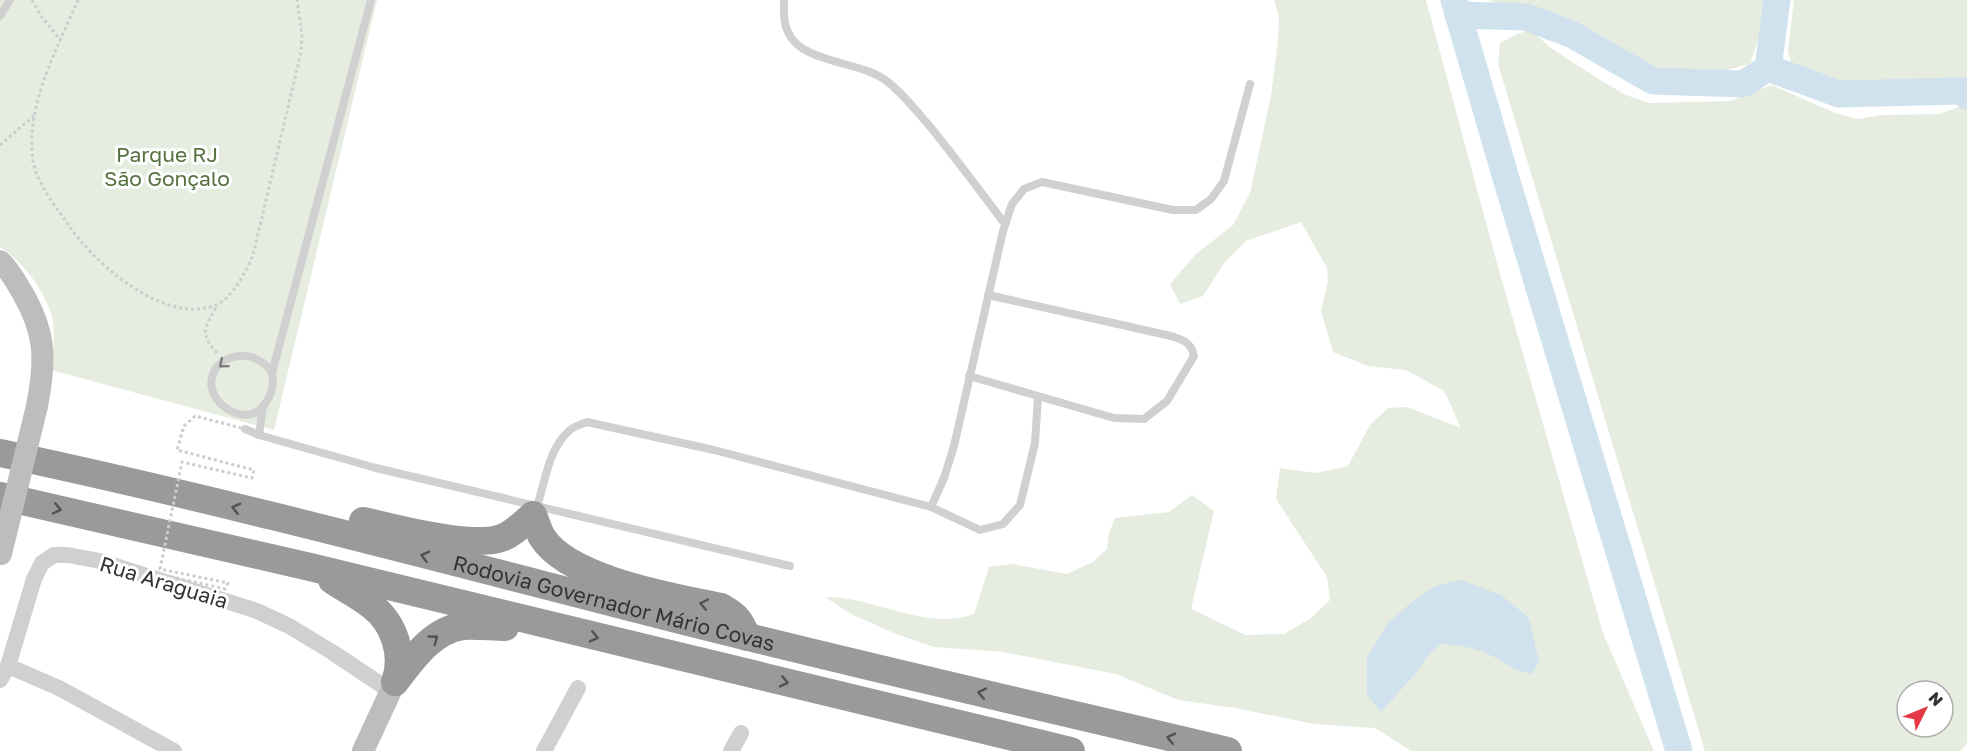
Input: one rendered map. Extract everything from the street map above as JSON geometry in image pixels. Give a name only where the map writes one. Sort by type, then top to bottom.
[{"type":"highway","name":"Rodovia Governador Mário Covas","points":[[0,453],[320,529],[747,637],[1228,751]]},
{"type":"highway","name":"Rodovia Governador Mário Covas","points":[[0,496],[310,567],[1071,751]]},
{"type":"highway","points":[[320,529],[359,520],[468,542],[492,541],[503,538],[513,531],[535,510],[542,537],[556,551],[585,571],[621,584],[721,607],[740,620],[747,637]]},
{"type":"highway","points":[[310,567],[373,606],[387,621],[395,636],[399,654],[397,676],[392,688]]},
{"type":"highway","points":[[392,688],[420,650],[440,635],[461,626],[557,628]]},
{"type":"main road","points":[[0,261],[31,306],[43,348],[43,375],[37,406],[0,556]]},
{"type":"main road","points":[[363,751],[392,688]]},
{"type":"street","name":"Rua Araguaia","points":[[4,673],[34,579],[42,563],[54,555],[68,555],[100,561],[257,611],[289,626],[380,684],[392,688]]},
{"type":"street","points":[[4,673],[59,688],[174,751]]},
{"type":"street","points":[[544,751],[578,688]]},
{"type":"street","points":[[731,751],[741,734]]},
{"type":"lane","points":[[0,16],[10,0]]},
{"type":"lane","points":[[272,374],[263,363],[253,358],[232,356],[217,367],[212,375],[210,386],[216,400],[233,412],[248,416],[257,414],[264,407],[272,392],[272,374],[370,0]]},
{"type":"lane","points":[[784,0],[784,19],[788,33],[798,46],[814,54],[883,78],[907,99],[1005,224]]},
{"type":"lane","points":[[931,507],[944,478],[954,446],[1005,224],[1012,204],[1024,189],[1042,182],[1173,210],[1196,210],[1211,199],[1224,181],[1250,84]]},
{"type":"lane","points":[[969,376],[1114,418],[1144,419],[1167,401],[1194,356],[1192,348],[1185,340],[988,295]]},
{"type":"lane","points":[[535,510],[549,462],[558,444],[571,428],[587,422],[714,450],[931,507],[980,530],[1003,524],[1020,505],[1035,444],[1038,397]]},
{"type":"lane","points":[[259,435],[264,407]]},
{"type":"lane","points":[[245,429],[376,468],[535,510],[790,566]]},
{"type":"path","points":[[32,0],[41,16],[61,41]]},
{"type":"path","points":[[78,0],[44,80],[36,114],[33,141],[34,163],[41,181],[79,239],[94,255],[140,292],[179,308],[199,309],[217,305]]},
{"type":"path","points":[[224,361],[212,347],[206,336],[205,327],[217,305],[244,276],[253,255],[301,52],[302,36],[297,0]]},
{"type":"path","points":[[0,145],[36,114]]},
{"type":"path","points":[[155,579],[159,574],[225,589],[228,583],[160,569],[182,462],[252,478],[254,470],[177,450],[184,426],[195,416],[245,429]]},
{"type":"green space","name":"Parque RJ São Gonçalo","points":[[0,0],[377,0],[274,430],[51,370],[54,342],[51,313],[47,303],[24,268],[0,247]]},
{"type":"green space","points":[[1274,0],[1426,0],[1498,267],[1603,633],[1654,751],[1411,751],[1375,728],[1314,724],[1235,708],[1178,700],[1116,674],[1003,652],[934,647],[896,634],[851,614],[825,597],[844,598],[937,619],[974,614],[989,567],[1012,564],[1067,574],[1093,562],[1107,549],[1109,533],[1115,518],[1169,512],[1192,495],[1214,511],[1191,609],[1246,635],[1284,634],[1311,618],[1330,600],[1327,577],[1276,499],[1280,468],[1316,473],[1348,466],[1370,425],[1388,408],[1407,407],[1461,428],[1444,391],[1406,370],[1368,366],[1333,352],[1321,311],[1328,281],[1327,268],[1301,222],[1246,241],[1224,263],[1203,296],[1180,304],[1170,284],[1196,254],[1233,225],[1250,193],[1271,96],[1278,41],[1279,17]]},
{"type":"green space","points":[[1489,0],[1767,0],[1760,35],[1750,64],[1723,71],[1656,72],[1627,58],[1578,24],[1540,11],[1504,9]]},
{"type":"green space","points":[[1794,0],[1967,0],[1967,84],[1845,86],[1793,70],[1788,51]]},
{"type":"green space","points":[[1531,30],[1551,48],[1600,80],[1626,95],[1649,103],[1730,101],[1772,85],[1835,113],[1858,119],[1882,115],[1939,114],[1967,104],[1967,743],[1961,751],[1705,751],[1498,64],[1500,43]]},
{"type":"water","points":[[1461,580],[1501,595],[1529,618],[1539,662],[1532,674],[1509,666],[1477,650],[1441,644],[1430,653],[1415,674],[1381,712],[1367,695],[1367,658],[1388,623],[1435,586]]},
{"type":"waterway","points":[[1454,0],[1679,751]]},
{"type":"waterway","points":[[1768,68],[1777,0]]},
{"type":"waterway","points":[[1458,15],[1526,17],[1571,34],[1653,81],[1743,84],[1768,68],[1839,94],[1962,91],[1967,96]]}]
